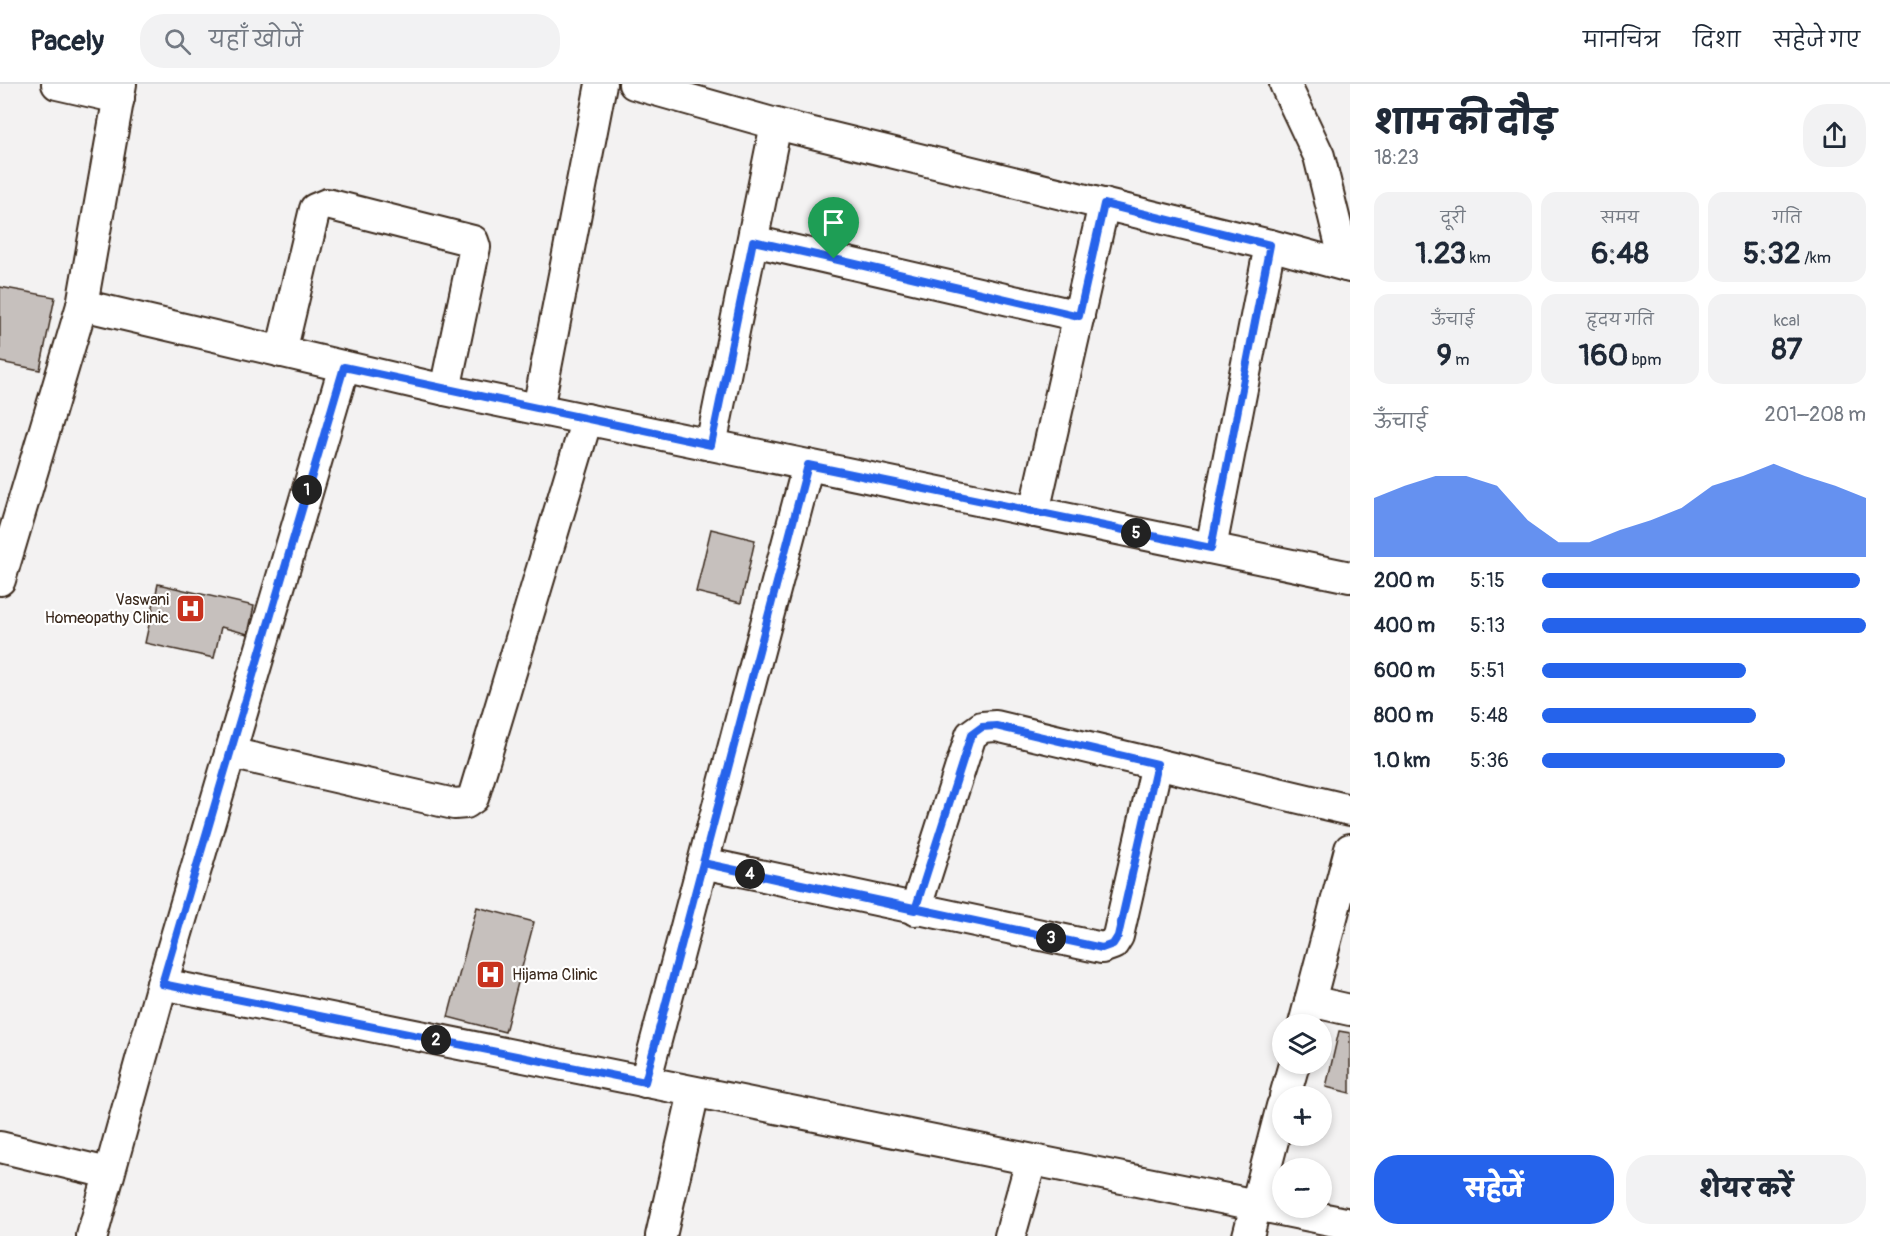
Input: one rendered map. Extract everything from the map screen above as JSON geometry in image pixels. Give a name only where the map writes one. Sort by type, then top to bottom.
[{"type":"street","points":[[0,580],[82,305],[120,91],[57,84]]},
{"type":"street","points":[[538,409],[601,84]]},
{"type":"street","points":[[634,84],[776,124],[1348,266],[1319,156],[1285,84]]},
{"type":"street","points":[[711,445],[776,124]]},
{"type":"street","points":[[281,352],[315,209],[327,204],[473,241],[475,247],[445,390]]},
{"type":"street","points":[[1034,512],[1104,204]]},
{"type":"street","points":[[753,241],[1079,316]]},
{"type":"street","points":[[1211,548],[1270,245]]},
{"type":"street","points":[[82,305],[445,390],[1350,577]]},
{"type":"street","points":[[92,1236],[162,984],[344,367]]},
{"type":"street","points":[[230,753],[454,804],[466,803],[473,798],[587,419]]},
{"type":"street","points":[[645,1082],[808,465]]},
{"type":"street","points":[[915,910],[971,735],[982,727],[996,726],[1350,810]]},
{"type":"street","points":[[703,863],[1102,948],[1113,944],[1118,936],[1157,764]]},
{"type":"street","points":[[1350,849],[1307,1013],[1350,1010]]},
{"type":"street","points":[[162,984],[1350,1224]]},
{"type":"street","points":[[661,1236],[694,1092]]},
{"type":"street","points":[[1248,1236],[1272,1144]]},
{"type":"street","points":[[0,1147],[108,1173]]},
{"type":"street","points":[[1010,1236],[1031,1161]]},
{"type":"building","points":[[0,287],[55,297],[40,370],[0,362]]},
{"type":"building","points":[[711,529],[755,540],[741,603],[696,592]]},
{"type":"building","points":[[158,584],[254,606],[248,634],[221,627],[214,658],[145,643]]},
{"type":"building","points":[[477,907],[534,922],[505,1032],[448,1017]]},
{"type":"building","points":[[1339,1031],[1350,1033],[1350,1093],[1326,1086],[1329,1074],[1332,1074],[1332,1061]]},
{"type":"place","name":"Vaswani Homeopathy Clinic","points":[[190,609]]},
{"type":"place","name":"Hijama Clinic","points":[[491,975]]},
{"type":"route","points":[[834,259],[753,241],[711,445],[344,367],[162,984],[645,1082],[703,863],[915,910],[1102,948],[1113,944],[1118,936],[1157,764],[996,726],[982,727],[971,735],[915,910],[773,879],[703,863],[808,465],[1211,548],[1270,245],[1104,204],[1079,316],[834,259]]}]
